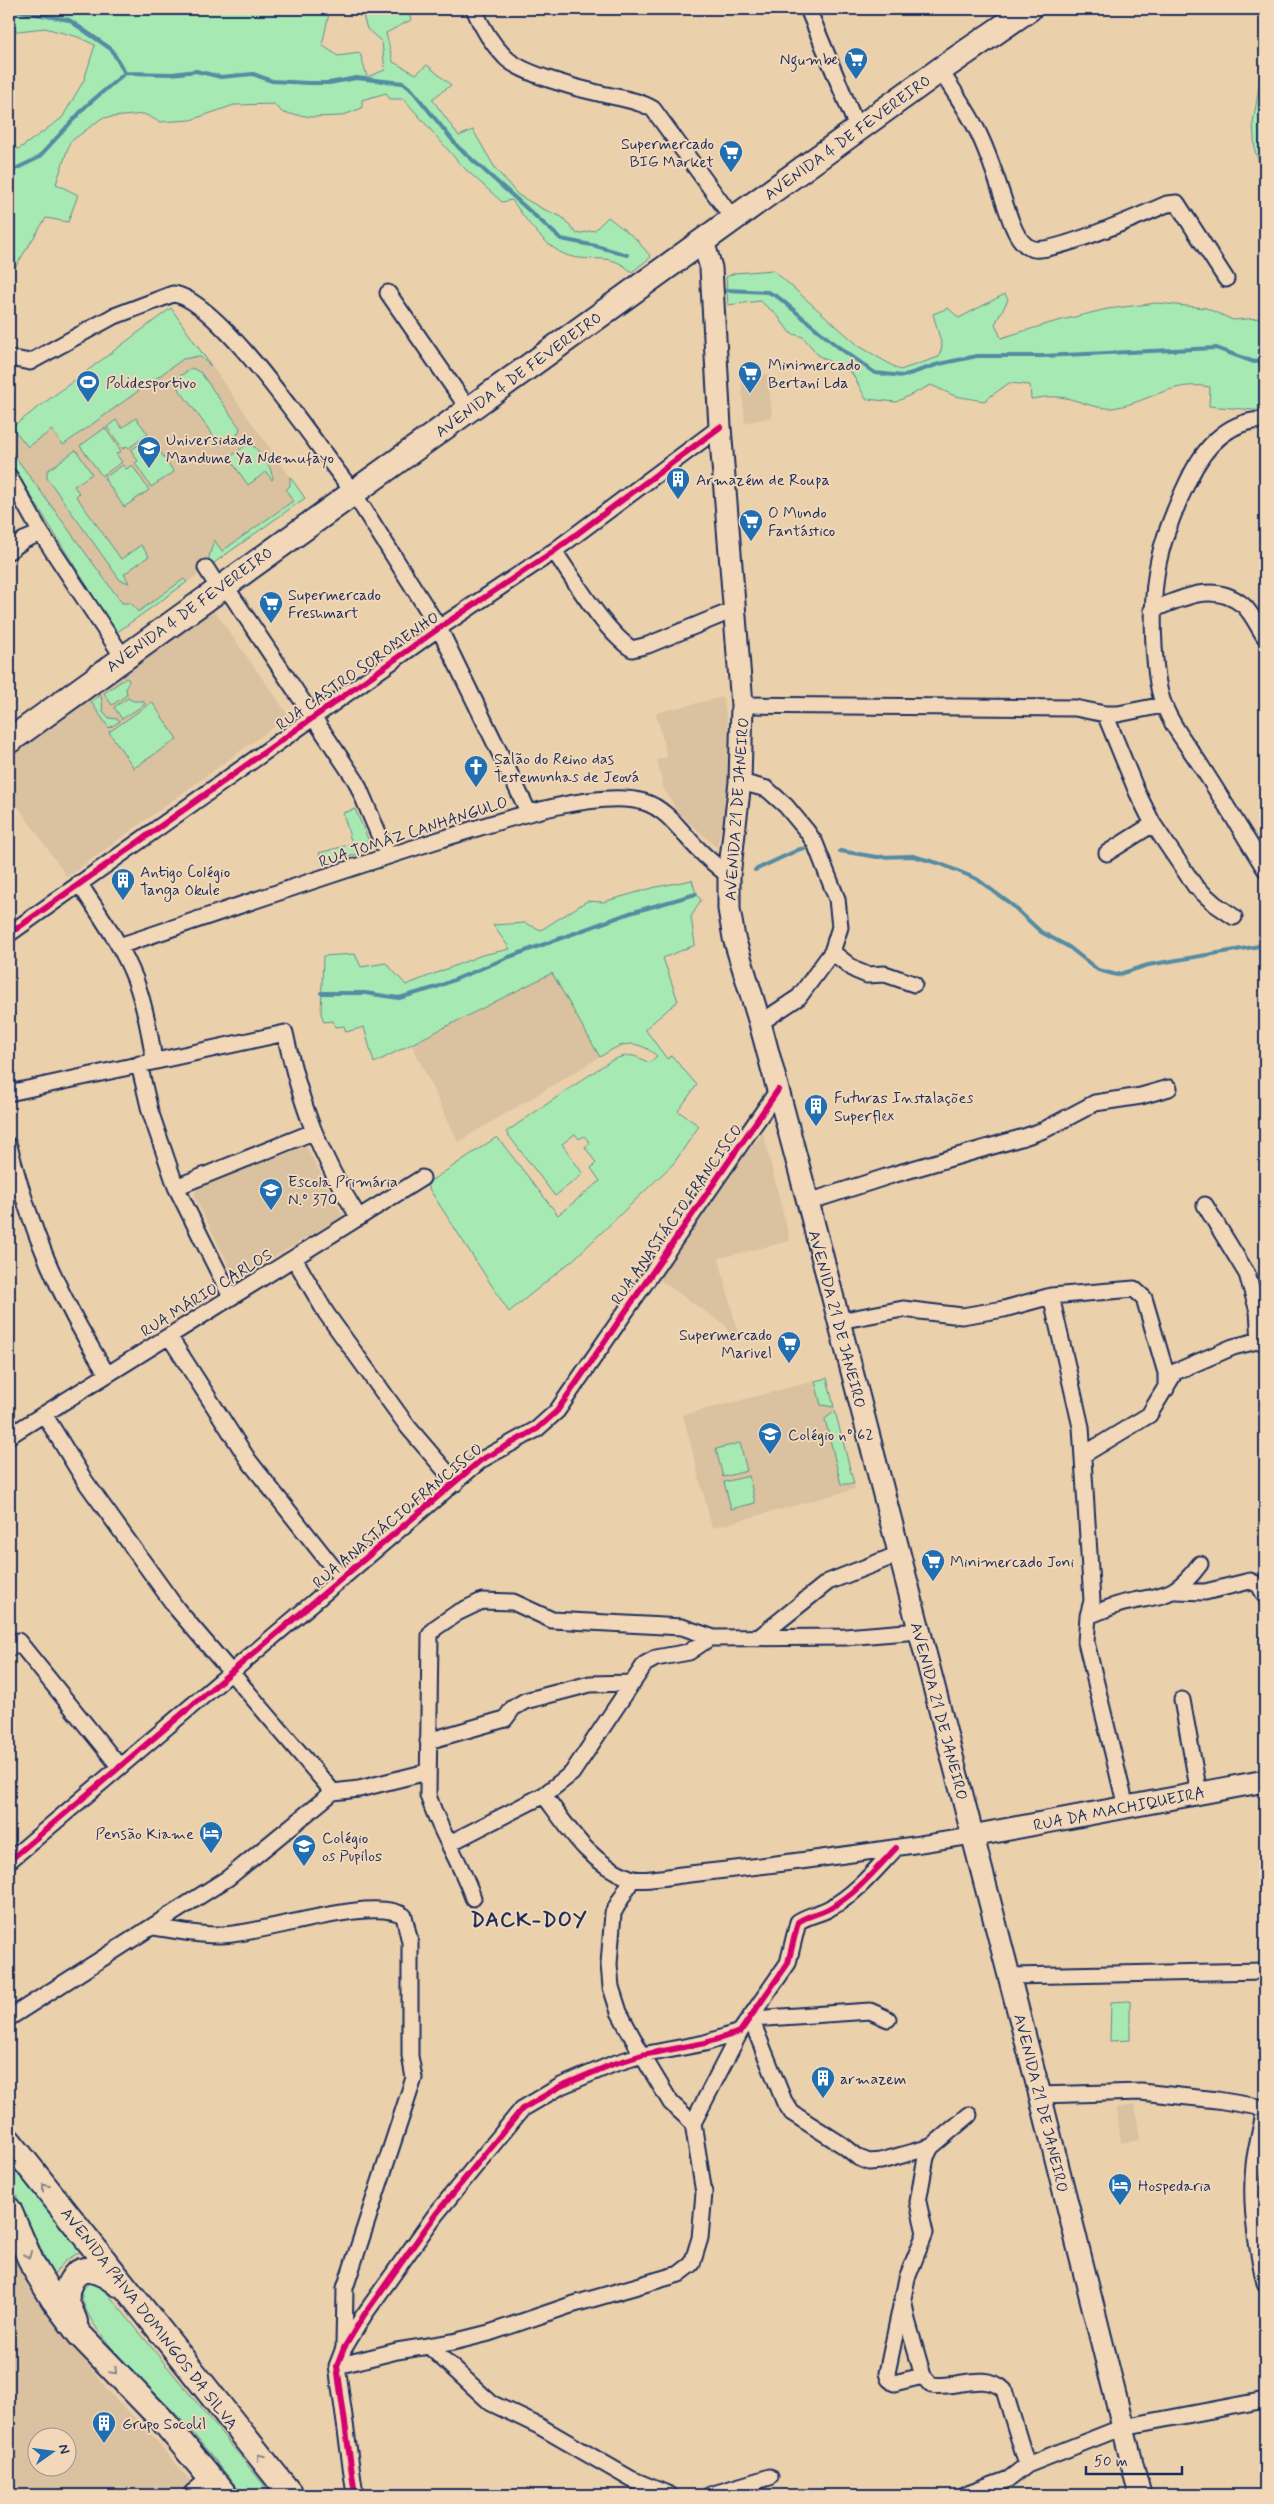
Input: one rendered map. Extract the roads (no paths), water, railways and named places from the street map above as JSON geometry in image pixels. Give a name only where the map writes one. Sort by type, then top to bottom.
[{"type":"main road","name":"AVENIDA 4 DE FEVEREIRO","points":[[350,488],[463,401],[728,212],[1006,9]]},
{"type":"main road","name":"AVENIDA 4 DE FEVEREIRO","points":[[9,726],[214,577],[350,488],[703,242],[940,70],[1029,9]]},
{"type":"main road","name":"AVENIDA 21 DE JANEIRO","points":[[703,242],[711,268],[720,428],[736,609],[742,705],[740,782],[729,876],[729,909],[734,938],[760,1023],[808,1202],[1040,2094],[1140,2495]]},
{"type":"main road","name":"AVENIDA 4 DE FEVEREIRO","points":[[9,741],[214,577]]},
{"type":"main road","name":"RUA DA MACHIQUEIRA","points":[[972,1836],[1265,1781]]},
{"type":"main road","name":"AVENIDA PAIVA DOMINGOS DA SILVA","points":[[9,2141],[291,2495]]},
{"type":"main road","points":[[9,2210],[42,2283],[80,2335],[163,2421],[218,2487],[194,2495]]},
{"type":"main road","points":[[80,2335],[67,2300],[68,2287],[74,2275],[82,2270],[93,2269],[106,2275],[130,2293]]},
{"type":"street","points":[[474,9],[481,26],[506,59],[522,69],[594,92],[643,103],[653,109],[728,212]]},
{"type":"street","points":[[808,9],[854,120]]},
{"type":"street","points":[[940,70],[976,128],[996,176],[1015,232],[1025,245],[1034,249],[1048,248],[1114,226],[1167,204],[1177,203],[1226,279]]},
{"type":"street","points":[[388,292],[463,401]]},
{"type":"street","points":[[9,358],[30,362],[112,317],[174,294],[182,296],[211,316],[238,343],[350,488],[440,628],[529,813]]},
{"type":"street","points":[[1265,420],[1253,420],[1234,426],[1205,450],[1176,507],[1160,548],[1153,582],[1152,610],[1155,662],[1163,705],[1265,869]]},
{"type":"street","name":"RUA CASTRO SOROMENHO","points":[[9,934],[440,628],[554,551],[720,428]]},
{"type":"street","points":[[9,476],[41,533],[117,648]]},
{"type":"street","points":[[9,551],[24,540],[41,533]]},
{"type":"street","points":[[554,551],[602,618],[624,644],[632,648],[648,645],[736,609]]},
{"type":"street","points":[[214,577],[315,717],[356,781],[388,856]]},
{"type":"street","points":[[1152,610],[1191,594],[1208,591],[1226,595],[1244,606],[1265,637]]},
{"type":"street","points":[[742,705],[1075,708],[1105,714],[1139,711],[1163,705]]},
{"type":"street","points":[[1105,714],[1137,792],[1153,824],[1195,886],[1214,904],[1234,916]]},
{"type":"street","points":[[740,782],[767,789],[799,819],[815,843],[837,898],[840,927],[832,952],[799,997],[760,1023]]},
{"type":"street","name":"RUA TOMÁZ CANHANGULO","points":[[119,946],[388,856],[529,813],[603,800],[628,798],[646,802],[661,812],[699,850],[729,876]]},
{"type":"street","points":[[1107,853],[1153,824]]},
{"type":"street","points":[[80,883],[119,946],[134,978],[148,1023],[154,1061]]},
{"type":"street","points":[[832,952],[855,970],[867,975],[885,974],[914,984]]},
{"type":"street","points":[[9,1093],[286,1033],[294,1072],[313,1132],[336,1180],[359,1218]]},
{"type":"street","points":[[139,1064],[150,1111],[176,1187],[231,1297]]},
{"type":"street","points":[[808,1202],[892,1175],[1024,1137],[1044,1130],[1095,1103],[1141,1096],[1169,1088]]},
{"type":"street","name":"RUA ANASTÁCIO FRANCISCO","points":[[9,1861],[481,1460],[537,1429],[557,1411],[778,1090]]},
{"type":"street","points":[[176,1187],[313,1132]]},
{"type":"street","points":[[9,1146],[25,1207],[55,1282],[82,1334],[108,1374]]},
{"type":"street","name":"RUA MÁRIO CARLOS","points":[[9,1436],[422,1178]]},
{"type":"street","points":[[1084,1455],[1149,1415],[1175,1372],[1233,1348],[1263,1340],[1258,1311],[1247,1274],[1205,1205]]},
{"type":"street","points":[[294,1258],[326,1313],[408,1428],[456,1483]]},
{"type":"street","points":[[838,1321],[903,1310],[962,1316],[1004,1309],[1050,1296],[1134,1289],[1144,1298],[1166,1373],[1166,1389]]},
{"type":"street","points":[[1050,1296],[1081,1427],[1084,1455],[1092,1601],[1088,1616],[1086,1642],[1126,1807]]},
{"type":"street","points":[[169,1336],[206,1398],[249,1461],[342,1579]]},
{"type":"street","points":[[44,1414],[85,1480],[177,1609],[333,1792]]},
{"type":"street","points":[[758,1638],[828,1582],[899,1554]]},
{"type":"street","points":[[1176,1591],[1200,1564]]},
{"type":"street","points":[[1088,1616],[1123,1603],[1158,1598],[1176,1591],[1205,1592],[1250,1581],[1259,1585],[1264,1596]]},
{"type":"street","points":[[473,1898],[465,1873],[432,1808],[428,1795],[430,1635],[435,1628],[458,1613],[482,1601],[513,1602],[552,1620],[682,1626],[711,1636],[758,1638],[845,1638],[919,1631]]},
{"type":"street","points":[[450,1843],[544,1795],[572,1773],[645,1664],[656,1658],[689,1652],[711,1636]]},
{"type":"street","points":[[12,1639],[119,1766]]},
{"type":"street","points":[[428,1741],[505,1718],[513,1708],[525,1701],[590,1684],[633,1683]]},
{"type":"street","points":[[1182,1700],[1199,1793]]},
{"type":"street","points":[[9,2018],[228,1878],[333,1792],[359,1789],[427,1772]]},
{"type":"street","points":[[544,1795],[594,1858],[603,1866],[632,1880],[896,1848],[972,1836]]},
{"type":"street","points":[[693,2124],[740,2032],[751,2019],[788,1963],[798,1922],[808,1916],[830,1909],[856,1890],[896,1848]]},
{"type":"street","points":[[337,2366],[397,2351],[430,2347],[489,2333],[571,2304],[679,2274],[692,2264],[700,2238],[704,2193],[693,2124],[671,2102],[642,2055],[620,2012],[611,1987],[609,1964],[613,1913],[632,1880]]},
{"type":"street","points":[[154,1927],[220,1935],[257,1932],[354,1910],[396,1911],[404,1916],[410,1942],[412,2000],[410,2056],[414,2078],[345,2288],[344,2348]]},
{"type":"street","points":[[1009,1976],[1265,1971]]},
{"type":"street","points":[[751,2019],[870,2011],[888,2020]]},
{"type":"street","points":[[751,2019],[784,2101],[792,2113],[844,2146],[859,2158],[869,2162],[881,2161],[931,2147]]},
{"type":"street","points":[[355,2495],[337,2366],[344,2348],[364,2315],[436,2214],[522,2108],[561,2086],[613,2064],[642,2055],[705,2043],[740,2032]]},
{"type":"street","points":[[1040,2094],[1141,2092],[1217,2100],[1265,2108],[1254,2165],[1258,2256],[1265,2283]]},
{"type":"street","points":[[923,2376],[894,2383],[887,2374],[907,2278],[925,2233],[918,2202],[926,2157],[931,2147],[969,2115]]},
{"type":"street","points":[[903,2298],[907,2320],[923,2376],[931,2385],[941,2387],[988,2380],[997,2383],[1004,2390],[1027,2465]]},
{"type":"street","points":[[430,2347],[491,2404],[539,2426],[653,2492],[670,2495]]},
{"type":"street","points":[[965,2495],[1009,2479],[1027,2465],[1123,2427],[1265,2400]]},
{"type":"street","points":[[710,2495],[770,2477]]},
{"type":"waterway","points":[[9,9],[69,20],[111,49],[125,73]]},
{"type":"waterway","points":[[9,172],[38,158],[86,106],[125,73],[172,74],[196,71],[221,77],[253,74],[272,81],[329,83],[356,78],[403,83],[412,90],[458,147],[561,239],[627,255]]},
{"type":"waterway","points":[[727,290],[768,292],[778,297],[837,346],[875,373],[903,376],[939,364],[977,356],[1042,356],[1216,348],[1254,362],[1265,360]]},
{"type":"waterway","points":[[755,870],[800,849],[813,848]]},
{"type":"waterway","points":[[840,851],[877,857],[913,856],[941,864],[977,879],[1012,905],[1041,932],[1069,947],[1098,970],[1117,975],[1148,965],[1265,945]]},
{"type":"waterway","points":[[321,993],[365,993],[399,998],[437,987],[509,957],[630,913],[696,894]]},
{"type":"place","name":"Ngumbe","points":[[856,80]]},
{"type":"place","name":"Supermercado BIG Market","points":[[731,173]]},
{"type":"place","name":"Minimercado Bertani Lda","points":[[750,394]]},
{"type":"place","name":"Polidesportivo","points":[[88,403]]},
{"type":"place","name":"Universidade Mandume Ya Ndemufayo","points":[[149,469]]},
{"type":"place","name":"Armazém de Roupa","points":[[678,500]]},
{"type":"place","name":"O Mundo Fantástico","points":[[751,542]]},
{"type":"place","name":"Supermercado Freshmart","points":[[271,624]]},
{"type":"place","name":"Salão do Reino das Testemunhas de Jeová","points":[[476,788]]},
{"type":"place","name":"Antigo Colégio Tanga Okule","points":[[123,901]]},
{"type":"place","name":"Futuras Instalações Superflex","points":[[816,1127]]},
{"type":"place","name":"Escola Primária N.º 370","points":[[271,1211]]},
{"type":"place","name":"Supermercado Marivel","points":[[789,1364]]},
{"type":"place","name":"Colégio nº 62","points":[[770,1455]]},
{"type":"place","name":"Minimercado Joni","points":[[933,1582]]},
{"type":"place","name":"Pensão Kiame","points":[[211,1854]]},
{"type":"place","name":"Colégio os Pupilos","points":[[304,1867]]},
{"type":"place","name":"armazem","points":[[823,2099]]},
{"type":"place","name":"Hospedaria","points":[[1120,2206]]},
{"type":"place","name":"Grupo Socolil","points":[[104,2444]]},
{"type":"district","name":"DACK-DOY","points":[[529,1919]]}]
